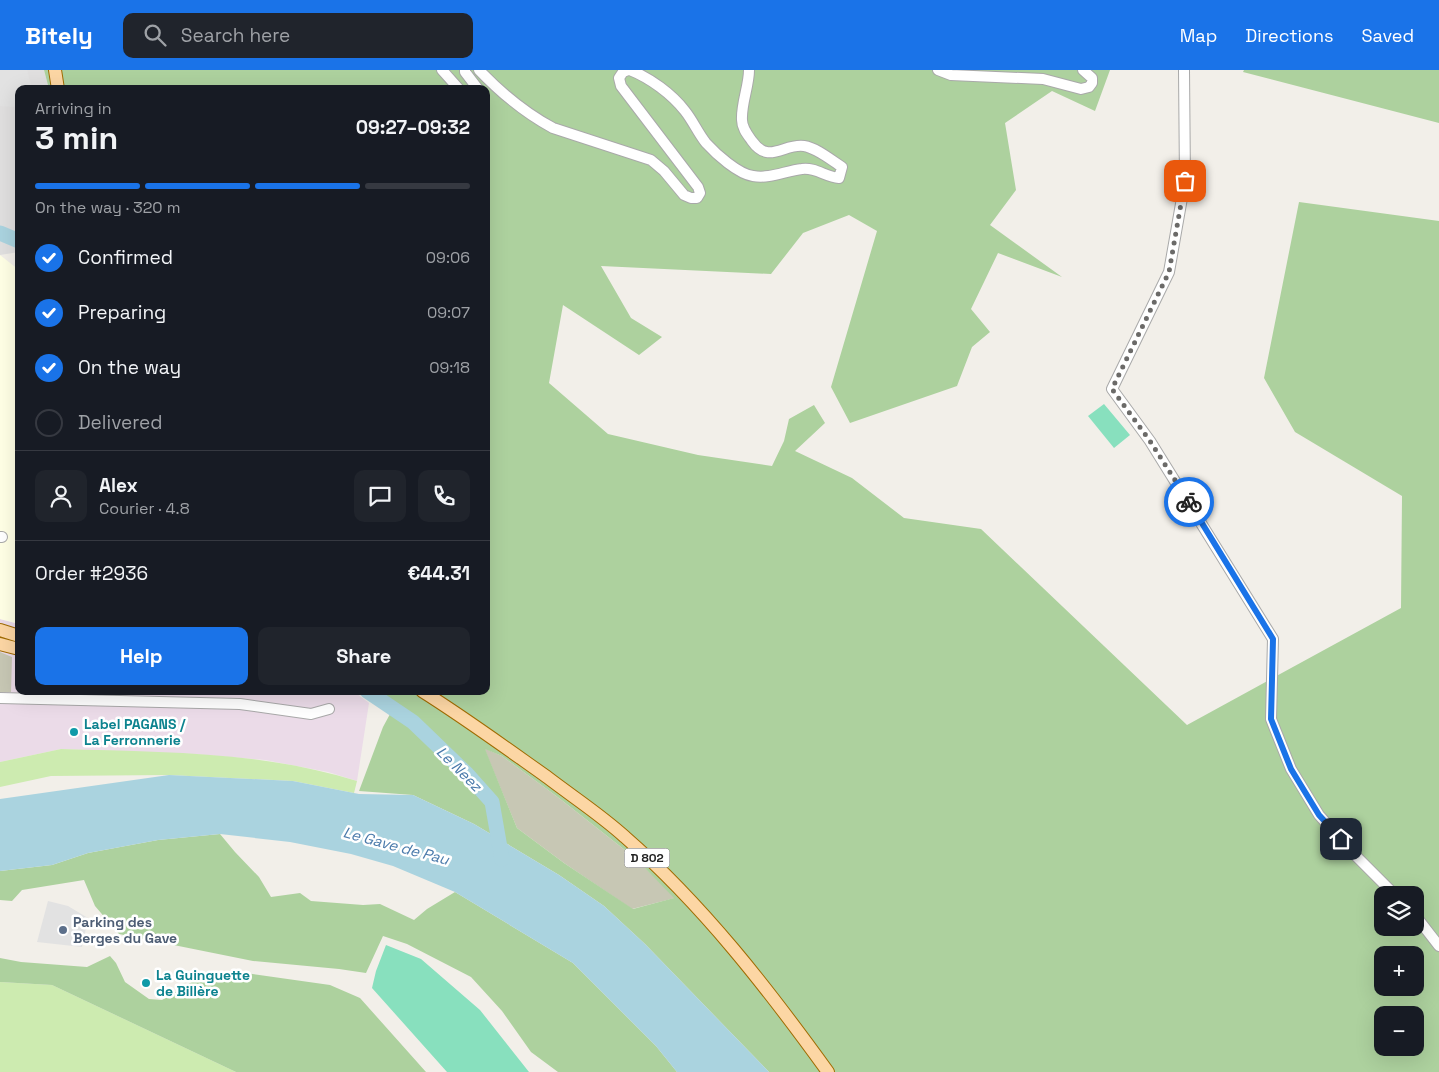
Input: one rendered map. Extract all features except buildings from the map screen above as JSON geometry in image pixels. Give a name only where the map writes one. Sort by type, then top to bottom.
[{"type":"main road","points":[[55,70],[57,85]]},
{"type":"main road","points":[[0,630],[15,635]]},
{"type":"main road","points":[[0,644],[15,648]]},
{"type":"main road","name":"D 802","points":[[428,695],[472,723],[576,799],[624,836],[650,860],[726,941],[780,1006],[828,1072]]},
{"type":"street","points":[[442,70],[455,85]]},
{"type":"street","points":[[465,70],[464,72],[475,85]]},
{"type":"street","points":[[479,70],[498,90],[538,120],[553,128],[651,160],[664,171],[684,195],[690,198],[697,198],[700,193],[698,187],[621,86],[620,78],[622,72],[629,70],[665,91],[685,111],[706,142],[739,171],[752,176],[771,176],[810,169],[832,178],[839,178],[842,167],[805,146],[797,146],[774,153],[762,151],[755,145],[745,131],[742,120],[749,70]]},
{"type":"street","points":[[938,70],[951,75],[1043,79],[1081,89],[1089,87],[1092,83],[1092,78],[1083,70]]},
{"type":"street","points":[[1184,70],[1185,181],[1169,272],[1112,389],[1155,449],[1273,639],[1271,719],[1291,769],[1319,815],[1386,886]]},
{"type":"street","points":[[0,698],[240,704],[311,714],[329,709]]},
{"type":"street","points":[[1424,927],[1439,946]]},
{"type":"shaded area","points":[[0,70],[44,70],[48,85],[15,85],[15,253],[0,255]]},
{"type":"shaded area","points":[[0,70],[27,70],[31,85],[15,85],[15,106],[0,106]]},
{"type":"shaded area","points":[[0,255],[15,267],[15,623],[0,619],[0,541],[2,532],[0,531]]},
{"type":"shaded area","points":[[0,619],[15,623],[15,695],[358,695],[369,703],[357,781],[328,772],[265,760],[193,754],[61,749],[0,762]]},
{"type":"shaded area","points":[[0,652],[12,657],[11,692],[0,692]]},
{"type":"shaded area","points":[[484,748],[502,756],[559,798],[635,858],[675,898],[632,909],[564,863],[517,828]]},
{"type":"shaded area","name":"Parking des Berges du Gave","points":[[48,901],[68,906],[88,918],[82,947],[37,942]]},
{"type":"green space","points":[[44,70],[1110,70],[1095,111],[1052,91],[1005,123],[1016,190],[990,225],[1062,277],[998,253],[971,309],[990,332],[972,347],[957,386],[850,423],[831,387],[877,231],[849,215],[803,233],[771,274],[601,266],[631,318],[662,337],[639,355],[563,305],[549,383],[608,434],[698,455],[772,466],[784,441],[789,419],[814,405],[825,423],[795,451],[852,478],[904,518],[981,529],[1187,725],[1401,608],[1402,496],[1295,432],[1264,378],[1299,202],[1439,221],[1439,1072],[769,1072],[645,944],[604,906],[559,875],[474,824],[413,795],[359,791],[383,727],[396,703],[385,695],[490,695],[490,85],[48,85]],"holes":[[[485,749],[502,756],[635,858],[674,898],[633,909],[564,863],[517,828]]]},
{"type":"green space","points":[[1244,70],[1439,70],[1439,123],[1243,72]]},
{"type":"green space","points":[[1104,404],[1130,435],[1114,448],[1088,416]]},
{"type":"green space","points":[[61,749],[247,758],[321,771],[357,781],[354,793],[293,781],[169,775],[51,776],[0,787],[0,762]]},
{"type":"green space","points":[[220,834],[259,877],[271,897],[300,893],[311,901],[363,905],[380,904],[414,920],[427,909],[455,892],[573,963],[656,1046],[677,1072],[558,1072],[531,1052],[502,1011],[471,977],[407,944],[383,936],[366,973],[253,961],[119,934],[95,906],[84,880],[22,890],[12,901],[0,900],[0,871],[52,865],[88,853],[158,840]]},
{"type":"green space","points":[[386,945],[421,959],[480,1010],[529,1072],[447,1072],[372,988]]},
{"type":"green space","points":[[110,956],[116,963],[125,982],[149,999],[162,1000],[207,971],[246,973],[330,985],[360,998],[426,1072],[236,1072],[52,985],[0,982],[0,958],[21,962],[87,967]]},
{"type":"green space","points":[[0,982],[52,985],[236,1072],[0,1072]]},
{"type":"water","name":"Le Gave de Pau","points":[[169,775],[293,781],[359,794],[413,795],[474,824],[559,875],[604,906],[645,944],[769,1072],[677,1072],[656,1046],[573,963],[455,892],[393,866],[351,854],[290,842],[220,834],[158,840],[88,853],[52,865],[0,871],[0,799]]},
{"type":"waterway","name":"Le Neez","points":[[0,233],[15,239]]},
{"type":"waterway","name":"Le Neez","points":[[373,695],[413,722],[467,774],[492,802],[502,859]]},
{"type":"way so far","points":[[1185,181],[1169,272],[1112,389],[1150,441],[1189,502]]},
{"type":"place","name":"Label PAGANS / La Ferronnerie","points":[[74,732]]},
{"type":"place","name":"Parking des Berges du Gave","points":[[63,930]]},
{"type":"place","name":"La Guinguette de Billère","points":[[146,983]]},
{"type":"route","points":[[1189,502],[1273,639],[1271,719],[1291,769],[1319,815],[1341,839]]}]
